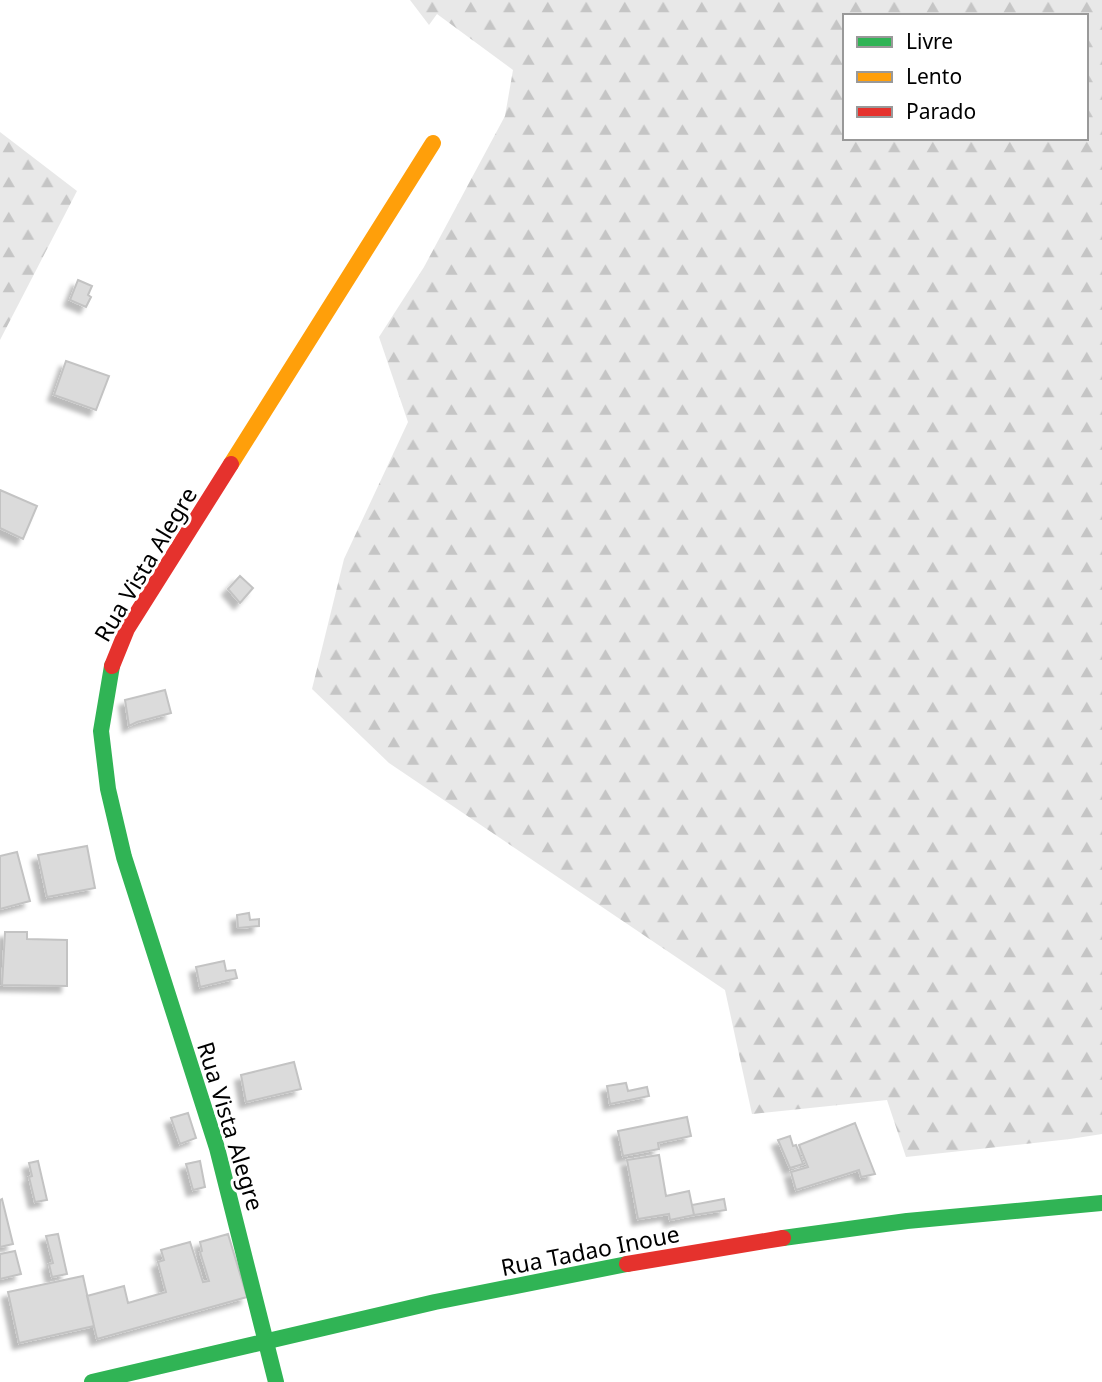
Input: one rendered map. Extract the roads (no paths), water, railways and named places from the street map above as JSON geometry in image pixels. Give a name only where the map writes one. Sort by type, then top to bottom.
[{"type":"street","name":"Rua Vista Alegre","points":[[276,1382],[268,1340],[217,1148],[124,857],[108,789],[102,731],[109,673],[127,629],[433,143]]},
{"type":"street","name":"Rua Tadao Inoue","points":[[92,1382],[268,1340],[579,1272],[779,1239],[898,1223],[1051,1211],[1102,1203]]}]
